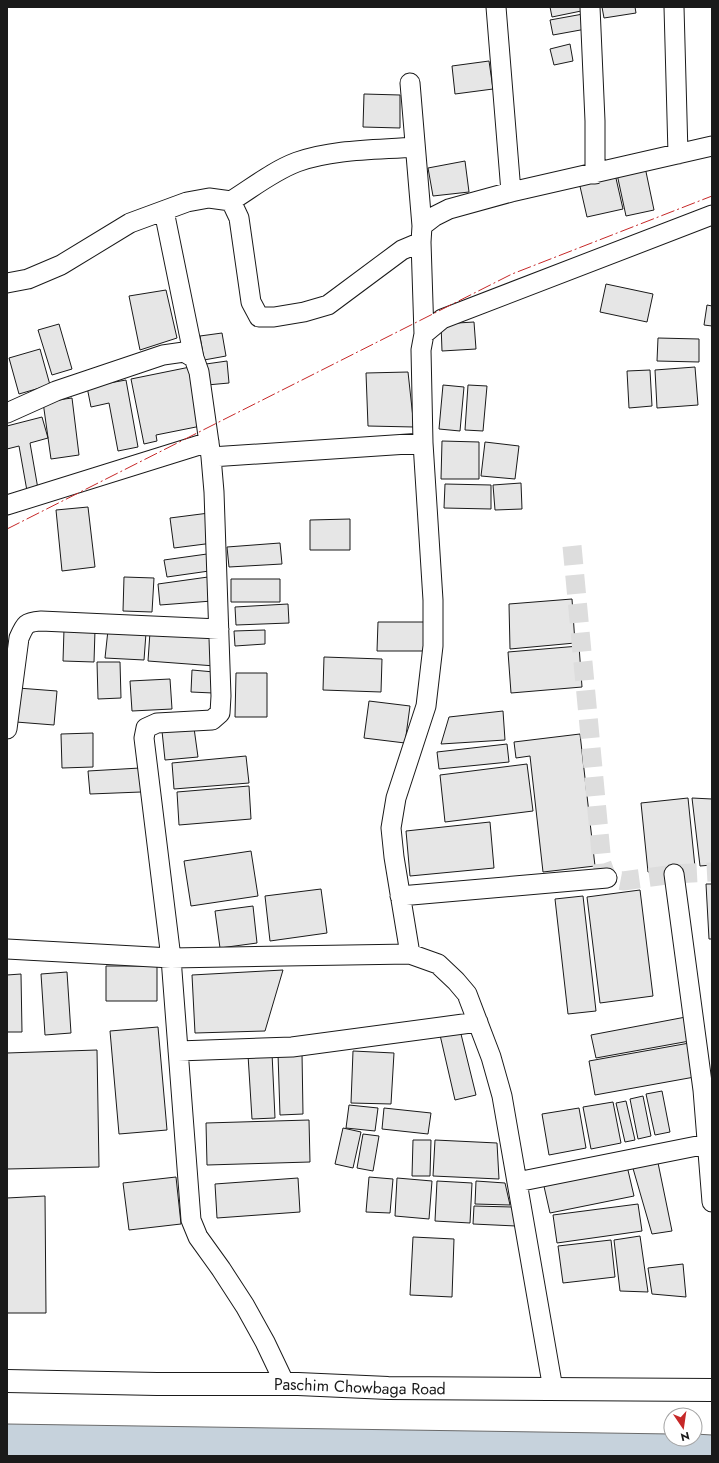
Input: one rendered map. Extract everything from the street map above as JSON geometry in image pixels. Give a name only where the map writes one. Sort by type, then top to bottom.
[{"type":"street","points":[[496,7],[511,192]]},
{"type":"street","points":[[590,7],[595,120],[595,174]]},
{"type":"street","points":[[674,7],[678,154]]},
{"type":"street","points":[[410,83],[421,234],[424,334],[421,350],[424,443],[433,600],[433,646],[426,706],[396,798],[391,828],[400,896],[410,954]]},
{"type":"street","points":[[231,201],[239,218],[251,302],[259,316],[274,317],[304,312],[328,305],[402,250],[421,234],[435,216],[449,209],[511,192],[712,146]]},
{"type":"street","points":[[7,284],[28,279],[61,265],[130,223],[187,202],[209,198],[231,201],[282,169],[297,162],[353,151],[415,147]]},
{"type":"street","points":[[164,211],[194,358],[199,372],[210,449],[214,492],[221,696],[220,713],[212,720],[157,723],[146,728],[144,738],[171,958],[191,1220],[198,1237],[245,1306],[285,1384]]},
{"type":"street","points":[[424,334],[442,319],[712,215]]},
{"type":"street","points":[[7,413],[56,391],[163,355],[184,352],[194,358]]},
{"type":"street","points":[[7,505],[210,449],[424,443]]},
{"type":"street","points":[[7,729],[19,638],[24,626],[31,622],[41,621],[219,630]]},
{"type":"street","points":[[674,874],[703,1090],[712,1202]]},
{"type":"street","points":[[400,896],[607,878]]},
{"type":"street","points":[[7,949],[171,958],[410,954],[438,964],[467,994],[491,1057],[502,1096],[553,1389]]},
{"type":"street","points":[[178,1051],[292,1047],[478,1022]]},
{"type":"street","points":[[517,1182],[707,1144]]},
{"type":"street","name":"Paschim Chowbaga Road","points":[[7,1381],[157,1384],[285,1384],[388,1388],[712,1390]]},
{"type":"shaded area","points":[[7,1424],[663,1434],[663,1447],[703,1447],[703,1434],[712,1435],[712,1456],[7,1456]]},
{"type":"building","points":[[550,7],[585,7],[586,10],[552,17]]},
{"type":"building","points":[[602,7],[635,7],[636,13],[604,18]]},
{"type":"building","points":[[583,14],[586,29],[553,35],[550,20]]},
{"type":"building","points":[[570,44],[573,61],[554,65],[550,49]]},
{"type":"building","points":[[489,61],[493,89],[455,94],[452,66]]},
{"type":"building","points":[[364,94],[400,95],[400,128],[363,127]]},
{"type":"building","points":[[465,161],[469,192],[433,196],[428,168]]},
{"type":"building","points":[[645,167],[654,210],[626,216],[617,174]]},
{"type":"building","points":[[615,174],[623,209],[587,217],[579,182]]},
{"type":"building","points":[[606,284],[653,294],[647,322],[600,312]]},
{"type":"building","points":[[166,290],[177,338],[140,350],[129,296]]},
{"type":"building","points":[[707,305],[712,306],[712,326],[704,325]]},
{"type":"building","points":[[474,322],[476,349],[442,351],[441,324]]},
{"type":"building","points":[[59,324],[72,369],[52,375],[38,330]]},
{"type":"building","points":[[222,333],[226,356],[204,360],[200,336]]},
{"type":"building","points":[[658,338],[699,339],[699,362],[657,361]]},
{"type":"building","points":[[40,349],[50,385],[19,394],[9,358]]},
{"type":"building","points":[[227,361],[229,383],[207,385],[206,364]]},
{"type":"building","points":[[190,367],[201,426],[156,435],[157,441],[144,444],[131,379]]},
{"type":"building","points":[[695,367],[698,405],[657,408],[655,370]]},
{"type":"building","points":[[650,370],[652,406],[629,408],[627,371]]},
{"type":"building","points":[[408,372],[414,427],[368,426],[366,373]]},
{"type":"building","points":[[126,380],[138,447],[118,451],[109,403],[91,407],[87,387]]},
{"type":"building","points":[[443,385],[464,387],[460,431],[439,429]]},
{"type":"building","points":[[468,385],[487,386],[483,431],[465,430]]},
{"type":"building","points":[[72,398],[79,455],[51,459],[43,402]]},
{"type":"building","points":[[42,417],[48,438],[30,443],[38,489],[27,491],[19,446],[7,449],[7,426]]},
{"type":"building","points":[[442,441],[479,442],[479,479],[441,479]]},
{"type":"building","points":[[485,442],[519,446],[515,479],[481,476]]},
{"type":"building","points":[[521,483],[522,509],[495,510],[493,485]]},
{"type":"building","points":[[445,484],[491,485],[491,509],[444,508]]},
{"type":"building","points":[[88,507],[95,567],[62,571],[56,510]]},
{"type":"building","points":[[209,513],[213,543],[174,548],[170,518]]},
{"type":"building","points":[[350,519],[350,550],[310,550],[310,520]]},
{"type":"building","points":[[280,543],[282,564],[229,567],[227,547]]},
{"type":"building","points":[[207,554],[209,571],[167,577],[164,560]]},
{"type":"building","points":[[124,577],[154,578],[152,612],[123,611]]},
{"type":"building","points":[[208,577],[212,601],[160,605],[158,584]]},
{"type":"building","points":[[231,579],[280,579],[280,602],[231,602]]},
{"type":"building","points":[[572,599],[575,643],[510,649],[509,604]]},
{"type":"building","points":[[288,604],[289,623],[236,625],[235,607]]},
{"type":"building","points":[[378,622],[427,622],[426,651],[377,651]]},
{"type":"building","points":[[64,629],[95,630],[94,662],[63,661]]},
{"type":"building","points":[[108,630],[146,633],[144,660],[105,658]]},
{"type":"building","points":[[265,630],[265,644],[235,646],[234,631]]},
{"type":"building","points":[[150,632],[217,637],[215,666],[148,661]]},
{"type":"building","points":[[579,646],[582,687],[511,693],[508,652]]},
{"type":"building","points":[[324,657],[382,659],[381,692],[323,690]]},
{"type":"building","points":[[97,662],[120,662],[121,698],[98,699]]},
{"type":"building","points":[[192,670],[214,672],[213,693],[191,692]]},
{"type":"building","points":[[236,673],[267,673],[267,717],[235,717]]},
{"type":"building","points":[[170,679],[172,709],[132,711],[130,681]]},
{"type":"building","points":[[18,688],[57,691],[54,725],[16,722]]},
{"type":"building","points":[[369,701],[410,706],[405,743],[364,738]]},
{"type":"building","points":[[503,711],[505,740],[441,744],[449,717]]},
{"type":"building","points":[[194,728],[198,757],[165,760],[162,731]]},
{"type":"building","points":[[93,733],[93,767],[62,768],[61,734]]},
{"type":"building","points":[[580,734],[595,866],[543,872],[530,756],[516,758],[514,742]]},
{"type":"building","points":[[507,744],[509,762],[439,769],[437,752]]},
{"type":"building","points":[[246,756],[249,783],[174,789],[172,763]]},
{"type":"building","points":[[527,764],[533,811],[445,822],[440,775]]},
{"type":"building","points":[[140,768],[141,792],[90,794],[88,771]]},
{"type":"building","points":[[249,786],[251,819],[179,825],[177,792]]},
{"type":"building","points":[[688,798],[695,867],[648,872],[641,803]]},
{"type":"building","points":[[692,798],[712,799],[712,865],[700,866]]},
{"type":"building","points":[[490,822],[494,868],[410,876],[406,831]]},
{"type":"building","points":[[251,851],[258,896],[191,906],[184,861]]},
{"type":"building","points":[[706,884],[712,884],[712,939],[709,939]]},
{"type":"building","points":[[321,889],[327,933],[270,941],[265,896]]},
{"type":"building","points":[[640,890],[653,996],[600,1003],[587,897]]},
{"type":"building","points":[[583,896],[596,1011],[568,1014],[555,899]]},
{"type":"building","points":[[253,906],[257,943],[220,948],[215,911]]},
{"type":"building","points":[[106,966],[157,966],[157,1001],[106,1001]]},
{"type":"building","points":[[283,970],[265,1031],[195,1033],[192,975]]},
{"type":"building","points":[[67,972],[71,1033],[45,1035],[41,974]]},
{"type":"building","points":[[21,974],[22,1032],[7,1032],[7,975]]},
{"type":"building","points":[[691,1016],[695,1040],[596,1058],[591,1035]]},
{"type":"building","points":[[158,1027],[167,1130],[119,1134],[110,1031]]},
{"type":"building","points":[[460,1030],[476,1095],[455,1100],[440,1035]]},
{"type":"building","points":[[695,1042],[700,1076],[595,1095],[589,1061]]},
{"type":"building","points":[[97,1050],[99,1167],[7,1169],[7,1053]]},
{"type":"building","points":[[353,1051],[394,1053],[391,1104],[351,1103]]},
{"type":"building","points":[[272,1053],[275,1118],[252,1119],[248,1055]]},
{"type":"building","points":[[302,1053],[303,1114],[280,1115],[278,1054]]},
{"type":"building","points":[[662,1091],[670,1132],[655,1135],[646,1094]]},
{"type":"building","points":[[643,1096],[651,1136],[638,1139],[630,1099]]},
{"type":"building","points":[[626,1101],[635,1140],[625,1142],[616,1103]]},
{"type":"building","points":[[613,1102],[621,1143],[591,1149],[583,1107]]},
{"type":"building","points":[[349,1105],[378,1108],[375,1131],[346,1128]]},
{"type":"building","points":[[384,1108],[431,1113],[428,1134],[382,1129]]},
{"type":"building","points":[[579,1108],[586,1148],[549,1155],[542,1114]]},
{"type":"building","points":[[309,1120],[310,1162],[207,1165],[206,1123]]},
{"type":"building","points":[[343,1128],[361,1132],[353,1168],[335,1164]]},
{"type":"building","points":[[363,1134],[379,1136],[373,1171],[357,1168]]},
{"type":"building","points":[[413,1140],[431,1140],[430,1176],[412,1176]]},
{"type":"building","points":[[435,1140],[497,1143],[499,1179],[433,1176]]},
{"type":"building","points":[[657,1158],[672,1231],[652,1234],[632,1165]]},
{"type":"building","points":[[627,1166],[634,1196],[550,1213],[543,1182]]},
{"type":"building","points":[[176,1177],[181,1224],[129,1230],[123,1183]]},
{"type":"building","points":[[369,1177],[393,1179],[390,1213],[366,1212]]},
{"type":"building","points":[[298,1178],[300,1212],[217,1218],[215,1184]]},
{"type":"building","points":[[397,1178],[432,1181],[429,1219],[395,1216]]},
{"type":"building","points":[[437,1181],[472,1183],[470,1223],[435,1221]]},
{"type":"building","points":[[476,1181],[505,1183],[510,1205],[475,1204]]},
{"type":"building","points":[[45,1196],[46,1313],[7,1313],[7,1198]]},
{"type":"building","points":[[638,1204],[642,1231],[557,1243],[553,1215]]},
{"type":"building","points":[[474,1206],[512,1207],[516,1226],[473,1224]]},
{"type":"building","points":[[640,1236],[648,1292],[620,1291],[614,1240]]},
{"type":"building","points":[[413,1237],[454,1239],[452,1297],[410,1295]]},
{"type":"building","points":[[611,1240],[615,1277],[563,1283],[558,1246]]},
{"type":"building","points":[[683,1264],[686,1297],[652,1294],[648,1268]]},
{"type":"tunnel","points":[[572,546],[602,864],[607,878],[623,881],[674,874],[712,872]]},
{"type":"power","points":[[7,529],[512,274],[712,196]]}]
